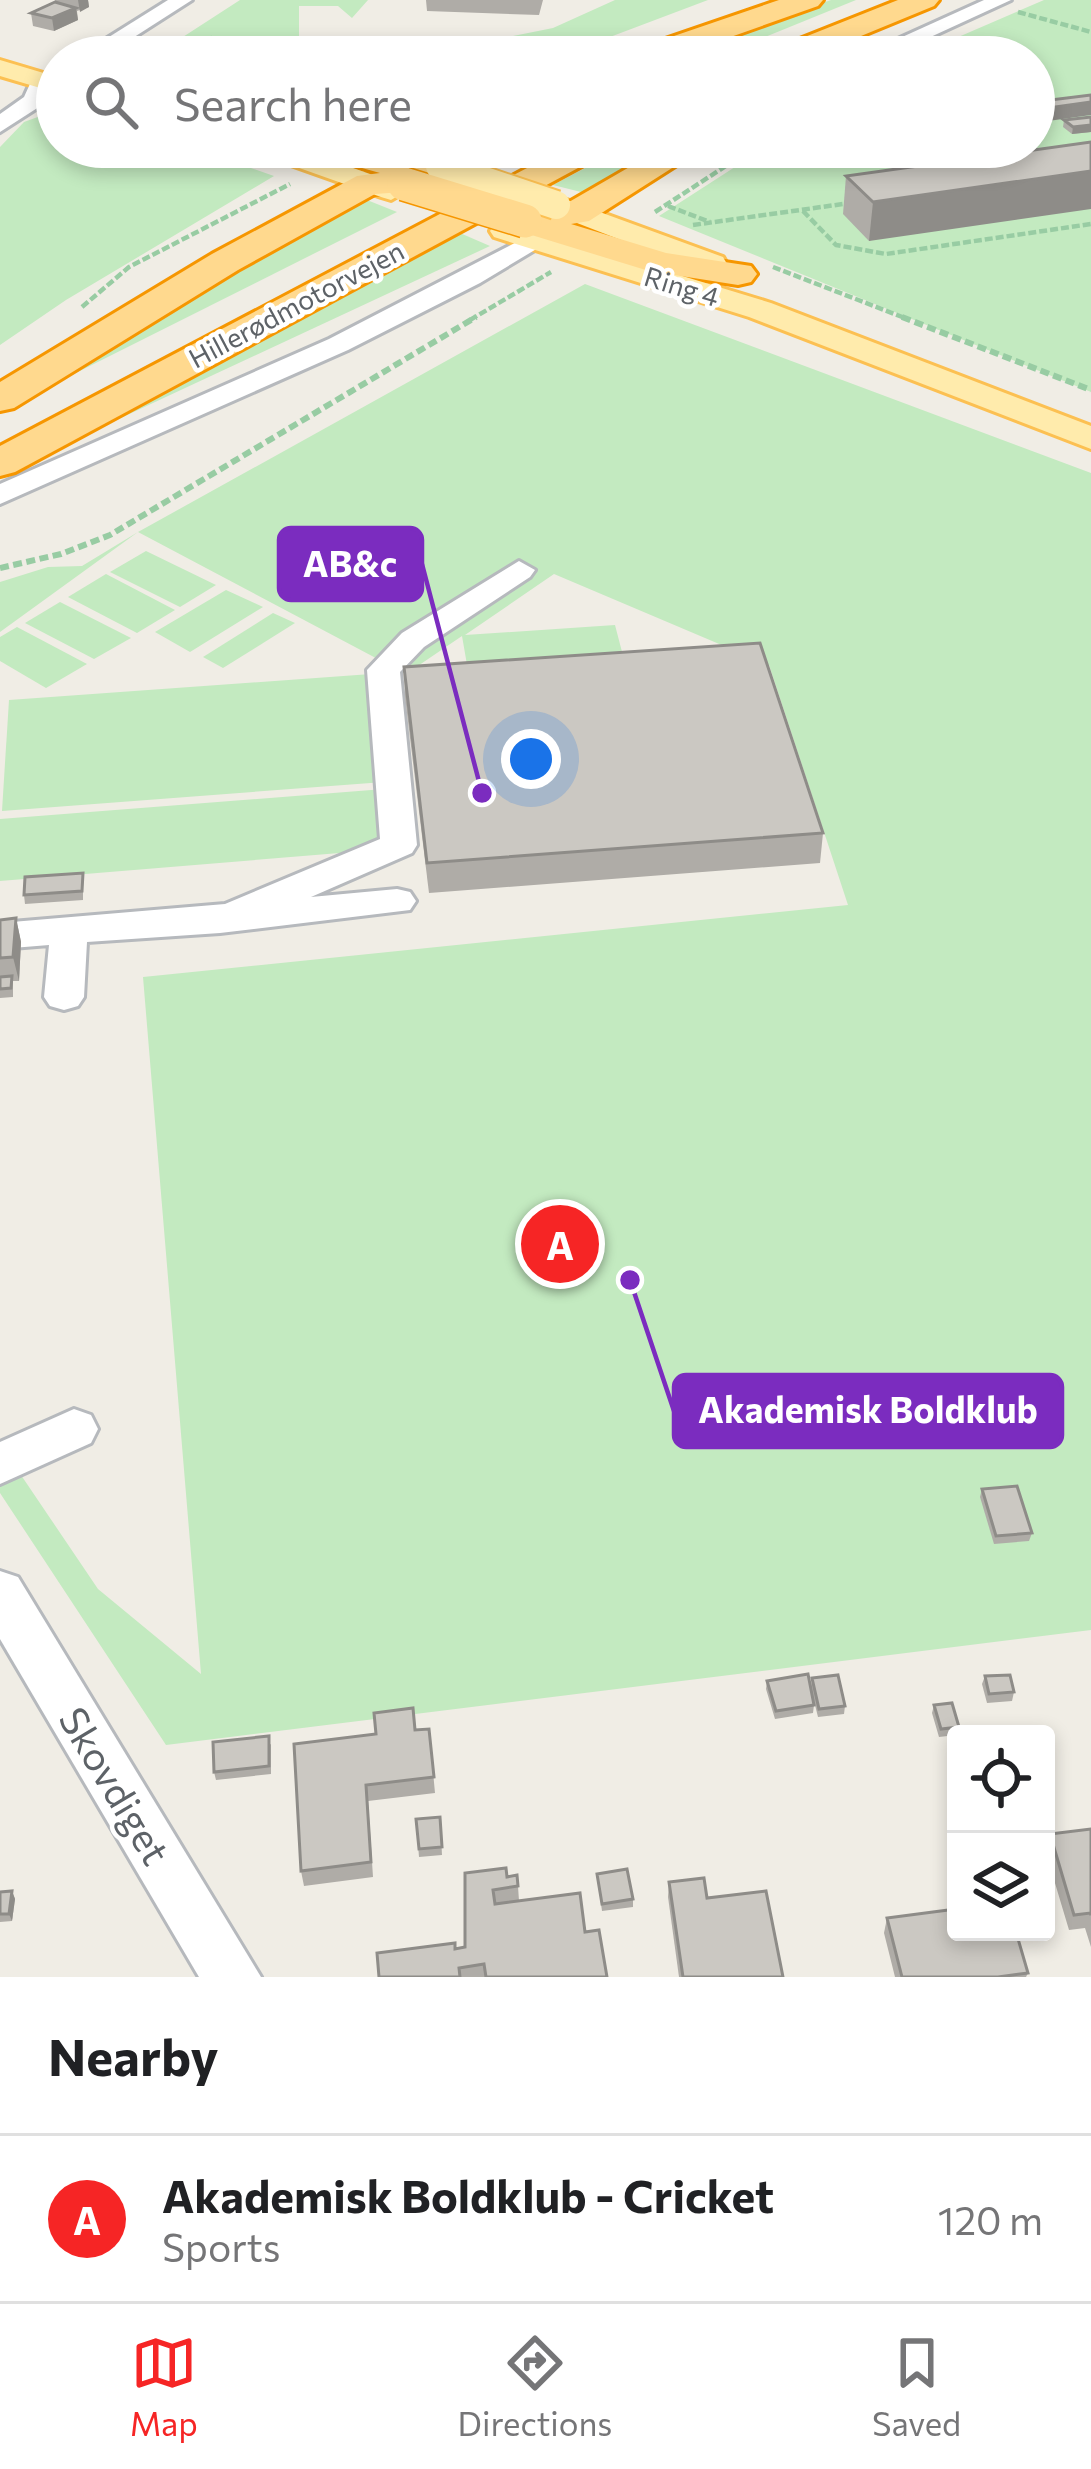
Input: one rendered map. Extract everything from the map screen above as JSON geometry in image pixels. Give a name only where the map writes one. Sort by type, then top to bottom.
[{"type":"highway","points":[[698,36],[778,5],[808,0]]},
{"type":"highway","points":[[782,36],[869,0]]},
{"type":"highway","points":[[835,36],[924,0]]},
{"type":"highway","points":[[891,36],[966,0]]},
{"type":"highway","name":"Hillerødmotorvejen","points":[[0,426],[498,168]]},
{"type":"highway","name":"Hillerødmotorvejen","points":[[0,463],[553,168]]},
{"type":"highway","points":[[541,222],[647,168]]},
{"type":"highway","points":[[0,399],[225,262],[406,169],[662,263],[747,267]]},
{"type":"highway","points":[[0,485],[104,442]]},
{"type":"main road","points":[[0,52],[36,68]]},
{"type":"main road","points":[[0,68],[36,73]]},
{"type":"main road","name":"Ring 4","points":[[541,222],[1091,439]]},
{"type":"main road","name":"Ring 4","points":[[747,267],[1091,412]]},
{"type":"street","points":[[123,36],[182,0]]},
{"type":"street","points":[[918,36],[1001,0]]},
{"type":"street","points":[[0,95],[36,82]]},
{"type":"street","points":[[2,120],[36,97]]},
{"type":"street","points":[[0,495],[104,442],[232,391],[378,323],[541,222]]},
{"type":"street","points":[[220,921],[399,845],[383,670],[413,640],[519,570]]},
{"type":"street","points":[[0,936],[220,921],[397,902]]},
{"type":"street","points":[[64,997],[69,931]]},
{"type":"street","points":[[0,1464],[74,1429]]},
{"type":"street","name":"Skovdiget","points":[[0,1592],[232,1977]]},
{"type":"path","points":[[1029,13],[1091,32]]},
{"type":"path","points":[[649,216],[723,168]]},
{"type":"path","points":[[82,307],[129,266],[302,178]]},
{"type":"path","points":[[689,225],[869,201]]},
{"type":"path","points":[[666,205],[712,222]]},
{"type":"path","points":[[802,210],[836,245],[886,254],[1091,224]]},
{"type":"path","points":[[747,267],[1091,390]]},
{"type":"path","points":[[0,568],[61,554],[110,535],[558,268]]},
{"type":"green space","points":[[240,0],[368,0],[352,18],[338,6],[299,6],[299,36],[184,36]]},
{"type":"green space","points":[[615,0],[708,0],[613,36],[513,36],[553,28]]},
{"type":"green space","points":[[831,0],[856,0],[768,36],[724,36]]},
{"type":"green space","points":[[1044,0],[1091,0],[1091,392],[659,216],[733,168],[1055,168],[1055,36],[961,36]]},
{"type":"green space","points":[[36,118],[36,168],[251,168],[274,176],[66,300],[0,345],[0,147],[24,122]]},
{"type":"green space","points":[[585,168],[631,168],[585,193],[553,185]]},
{"type":"green space","points":[[362,198],[397,212],[0,411],[0,409]]},
{"type":"green space","points":[[453,230],[490,246],[95,430]]},
{"type":"green space","points":[[585,284],[1091,473],[1091,1630],[166,1745],[0,1493],[0,1444],[98,1589],[201,1674],[143,977],[848,905],[769,665],[554,574],[465,635],[615,625],[627,671],[470,682],[462,636],[406,674],[138,532]]},
{"type":"green space","points":[[138,532],[0,632],[0,582],[48,567],[82,566]]},
{"type":"green space","points":[[146,551],[216,585],[180,607],[110,572]]},
{"type":"green space","points":[[106,574],[175,610],[137,633],[68,597]]},
{"type":"green space","points":[[226,590],[263,607],[190,652],[155,632]]},
{"type":"green space","points":[[60,602],[131,638],[94,659],[25,623]]},
{"type":"green space","points":[[273,613],[295,623],[223,668],[203,657]]},
{"type":"green space","points":[[17,627],[87,664],[46,688],[0,661],[0,637]]},
{"type":"green space","points":[[371,674],[384,782],[2,811],[9,700]]},
{"type":"green space","points":[[384,789],[390,842],[364,851],[0,881],[0,819]]},
{"type":"building","points":[[55,2],[76,8],[52,18],[31,13]]},
{"type":"building","points":[[1091,95],[1091,102],[1055,107],[1055,99]]},
{"type":"building","points":[[1091,117],[1091,125],[1073,127],[1064,120]]},
{"type":"building","points":[[1091,142],[1091,171],[873,202],[846,176],[904,168],[1055,168],[1055,147]]},
{"type":"building","points":[[760,643],[823,833],[427,863],[404,667]]},
{"type":"building","points":[[83,873],[82,891],[24,895],[25,877]]},
{"type":"building","points":[[16,918],[13,957],[0,958],[0,920]]},
{"type":"building","points":[[12,976],[11,988],[0,989],[0,977]]},
{"type":"building","points":[[1017,1486],[1032,1533],[996,1536],[982,1489]]},
{"type":"building","points":[[808,1674],[814,1705],[776,1711],[767,1681]]},
{"type":"building","points":[[838,1675],[845,1706],[819,1709],[812,1678]]},
{"type":"building","points":[[1010,1675],[1014,1692],[989,1694],[985,1676]]},
{"type":"building","points":[[952,1703],[958,1725],[941,1729],[934,1705]]},
{"type":"building","points":[[413,1708],[415,1730],[429,1729],[434,1777],[366,1785],[371,1862],[301,1871],[294,1744],[376,1734],[374,1713]]},
{"type":"building","points":[[269,1736],[269,1766],[214,1772],[213,1742]]},
{"type":"building","points":[[440,1817],[442,1847],[419,1849],[416,1819]]},
{"type":"building","points":[[1091,1829],[1091,1915],[1074,1915],[1055,1851],[1055,1833]]},
{"type":"building","points":[[506,1868],[507,1877],[517,1875],[518,1886],[493,1890],[495,1904],[580,1893],[585,1932],[599,1930],[607,1977],[486,1977],[484,1964],[459,1968],[460,1977],[379,1977],[377,1953],[455,1943],[455,1949],[465,1947],[465,1873]]},
{"type":"building","points":[[627,1869],[633,1899],[602,1904],[597,1874]]},
{"type":"building","points":[[704,1878],[707,1898],[766,1891],[783,1977],[683,1977],[669,1882]]},
{"type":"building","points":[[12,1891],[9,1914],[0,1914],[0,1892]]},
{"type":"building","points":[[947,1910],[947,1941],[1019,1941],[1028,1973],[902,1977],[887,1918]]},
{"type":"place","name":"AB&c","points":[[482,793]]},
{"type":"place","name":"Akademisk Boldklub - Cricket","points":[[560,1244]]},
{"type":"place","name":"Akademisk Boldklub","points":[[630,1280]]}]
